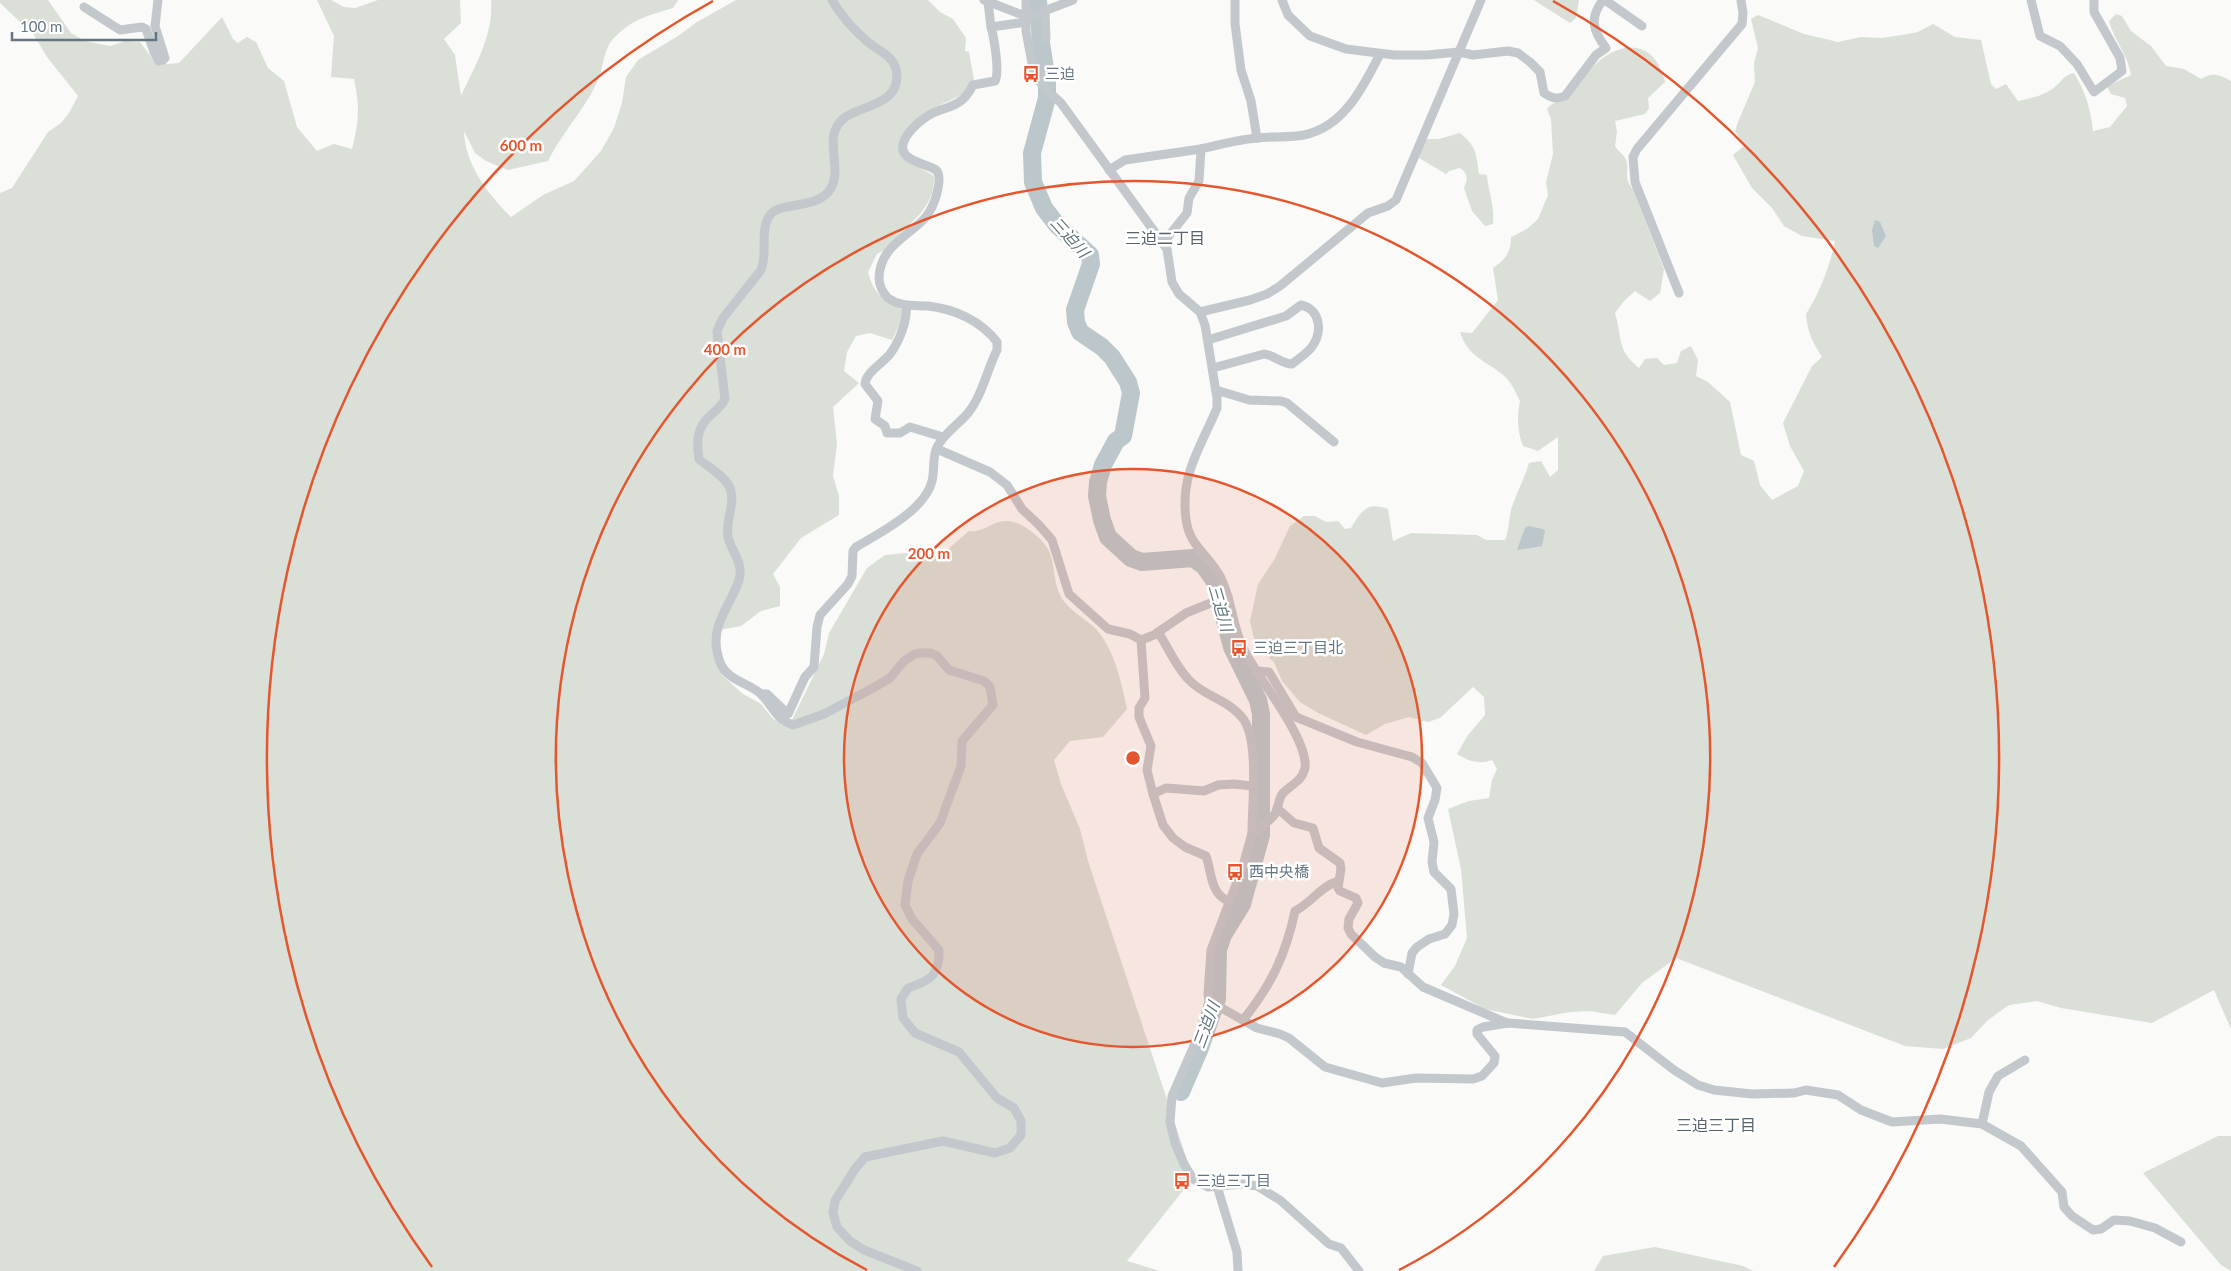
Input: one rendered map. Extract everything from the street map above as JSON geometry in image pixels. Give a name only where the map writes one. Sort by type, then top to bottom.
[{"type":"street","points":[[84,7],[120,30],[142,27],[146,29],[159,61],[165,58],[155,26],[158,0]]},
{"type":"street","points":[[832,0],[846,20],[892,61],[896,73],[894,86],[887,97],[880,102],[848,115],[838,124],[834,135],[834,176],[831,188],[823,197],[808,204],[777,209],[769,216],[766,226],[764,262],[761,270],[723,318],[717,331],[725,399],[721,408],[706,420],[700,430],[697,443],[699,459],[724,480],[730,488],[729,538],[741,570],[738,581],[717,623],[716,647],[720,664],[732,677],[761,694],[780,719],[793,725],[800,724],[873,688],[890,678],[904,661],[915,654],[927,652],[937,656],[949,670],[984,681],[992,691],[993,705],[962,741],[961,766],[940,823],[918,854],[908,882],[905,906],[912,919],[940,950],[940,965],[927,982],[908,988],[901,999],[903,1018],[916,1033],[959,1052],[997,1098],[1014,1108],[1021,1121],[1021,1135],[1010,1148],[995,1153],[943,1141],[865,1157],[855,1169],[835,1201],[832,1213],[837,1227],[850,1241],[864,1250],[917,1271]]},
{"type":"street","points":[[1026,0],[1032,68],[1037,81],[1062,103],[1163,242],[1167,249],[1169,274],[1175,288],[1200,312],[1206,325],[1217,408],[1187,474],[1184,502],[1188,534],[1218,573],[1222,598],[1242,646],[1305,755],[1304,769],[1300,778],[1284,792],[1269,822],[1255,830]]},
{"type":"street","points":[[991,27],[1027,18],[1073,0]]},
{"type":"street","points":[[1235,0],[1235,24],[1240,63],[1251,101],[1257,138]]},
{"type":"street","points":[[1282,0],[1288,15],[1310,36],[1346,49],[1380,54],[1427,55],[1459,52],[1473,55],[1508,51],[1518,53],[1540,72],[1544,93],[1558,99],[1565,96],[1596,55],[1606,48],[1599,39],[1594,26],[1594,16],[1604,0],[1642,26]]},
{"type":"street","points":[[1200,312],[1267,294],[1280,286],[1368,213],[1388,206],[1396,200],[1481,0]]},
{"type":"street","points":[[1680,293],[1635,182],[1633,157],[1637,149],[1742,24],[1741,0]]},
{"type":"street","points":[[2031,0],[2040,36],[2060,46],[2077,64],[2094,92],[2122,71],[2120,58],[2094,12],[2094,0]]},
{"type":"street","points":[[761,694],[767,694],[788,714],[805,677],[814,666],[817,627],[820,616],[848,584],[852,576],[853,551],[856,547],[898,521],[918,505],[927,493],[932,481],[934,454],[943,437],[969,412],[996,350],[998,342],[975,321],[944,308],[906,306],[887,297],[880,282],[880,269],[885,257],[893,246],[924,219],[936,196],[939,176],[936,171],[909,159],[904,152],[904,140],[914,127],[931,114],[963,100],[973,85],[995,81],[997,71],[995,39],[986,1]]},
{"type":"street","points":[[986,1],[1027,18]]},
{"type":"street","points":[[1045,11],[1046,38]]},
{"type":"street","points":[[1109,170],[1125,160],[1201,149],[1257,138],[1302,136],[1326,127],[1336,120],[1358,93],[1380,54]]},
{"type":"street","points":[[1163,242],[1187,213],[1189,198],[1199,181],[1201,149]]},
{"type":"street","points":[[1208,340],[1286,316],[1301,305],[1306,306],[1318,317],[1319,324],[1312,347],[1292,364],[1286,364],[1271,355],[1264,354],[1213,368]]},
{"type":"street","points":[[906,306],[905,322],[891,353],[866,378],[865,384],[878,401],[875,419],[885,426],[886,433],[900,433],[910,427],[943,437]]},
{"type":"street","points":[[1216,390],[1249,400],[1281,401],[1287,403],[1334,442]]},
{"type":"street","points":[[937,449],[990,472],[1007,485],[1022,509],[1052,540],[1069,594],[1108,629],[1130,634],[1141,640]]},
{"type":"street","points":[[1141,640],[1158,632],[1186,613],[1222,598]]},
{"type":"street","points":[[1158,632],[1189,681],[1234,708],[1244,721],[1250,736],[1253,752],[1252,786],[1255,830],[1210,950],[1208,994],[1213,1003],[1257,1028],[1288,1038],[1325,1067],[1382,1083],[1416,1078],[1472,1080],[1482,1076],[1494,1063],[1495,1056],[1477,1034],[1477,1030],[1483,1027],[1508,1023],[1625,1032],[1674,1070],[1698,1085],[1714,1090],[1752,1094],[1794,1093],[1806,1090],[1838,1095],[1861,1110],[1892,1122],[1940,1119],[1982,1124],[2021,1146],[2062,1192],[2064,1207],[2072,1216],[2093,1230],[2101,1229],[2114,1220],[2130,1221],[2155,1228],[2181,1242]]},
{"type":"street","points":[[1141,640],[1144,698],[1139,708],[1139,717],[1150,746],[1147,770],[1163,825],[1173,838],[1185,847],[1206,856],[1209,875],[1213,884],[1220,898],[1228,902]]},
{"type":"street","points":[[1257,672],[1269,672],[1296,717],[1357,742],[1412,757],[1422,763],[1431,777],[1436,788],[1435,800],[1428,818],[1434,842],[1432,862],[1434,872],[1451,890],[1454,914],[1452,925],[1444,934],[1429,939],[1417,947],[1412,954],[1408,974]]},
{"type":"street","points":[[1153,794],[1166,788],[1204,791],[1218,785],[1252,786]]},
{"type":"street","points":[[1277,808],[1294,823],[1313,828],[1319,848],[1340,863],[1341,869],[1338,882],[1340,891],[1356,898],[1358,903],[1349,919],[1348,928],[1351,934],[1375,957],[1384,963],[1401,967],[1423,987],[1508,1023]]},
{"type":"street","points":[[1242,1020],[1260,999],[1277,968],[1289,940],[1295,911],[1306,905],[1328,884],[1338,882]]},
{"type":"street","points":[[1213,1003],[1172,1096],[1170,1122],[1175,1143],[1193,1178],[1208,1187],[1242,1184],[1257,1186],[1280,1200],[1329,1244],[1341,1248],[1359,1271]]},
{"type":"street","points":[[1982,1124],[1989,1092],[1998,1076],[2025,1060]]},
{"type":"street","points":[[1217,1186],[1237,1252],[1238,1271]]},
{"type":"shaded area","points":[[0,0],[48,0],[71,33],[85,41],[110,46],[125,41],[140,42],[155,62],[167,64],[179,63],[222,17],[233,39],[238,43],[247,37],[256,42],[268,68],[284,81],[297,127],[317,151],[334,144],[352,149],[358,114],[354,79],[331,77],[334,36],[317,0],[331,0],[344,7],[355,8],[378,0],[460,0],[461,23],[444,39],[455,55],[461,96],[487,37],[490,25],[491,0],[678,0],[673,8],[633,23],[610,42],[595,86],[548,161],[508,170],[486,161],[475,153],[464,131],[465,144],[479,178],[494,199],[511,217],[543,195],[574,181],[601,151],[614,128],[622,103],[626,77],[638,60],[697,22],[736,0],[928,0],[940,12],[953,19],[966,38],[965,51],[969,52],[974,80],[965,92],[931,111],[899,151],[902,157],[934,176],[933,189],[924,209],[885,250],[877,254],[868,272],[873,286],[880,296],[903,310],[901,322],[892,340],[870,333],[856,336],[847,352],[844,371],[859,383],[833,407],[837,444],[833,476],[839,496],[839,515],[801,538],[773,574],[780,587],[780,606],[761,611],[741,626],[714,631],[712,650],[723,676],[743,694],[761,704],[773,719],[789,726],[824,654],[829,633],[867,568],[885,555],[906,553],[940,556],[969,531],[976,531],[1004,521],[1024,526],[1038,537],[1049,551],[1057,587],[1064,602],[1095,628],[1102,636],[1112,655],[1120,677],[1127,709],[1103,737],[1070,741],[1054,760],[1061,784],[1080,829],[1088,861],[1193,1178],[1127,1261],[1160,1271],[0,1271],[0,193],[12,188],[48,132],[61,123],[78,96],[47,57],[34,35],[0,3]]},
{"type":"shaded area","points":[[1534,0],[1579,0],[1576,18],[1570,23]]},
{"type":"shaded area","points":[[2116,14],[2122,16],[2131,31],[2151,46],[2166,66],[2184,69],[2201,79],[2209,75],[2216,75],[2231,81],[2231,1029],[2214,990],[2152,1023],[2061,1008],[2037,1001],[2009,1005],[1988,1020],[1971,1038],[1943,1049],[1905,1046],[1676,958],[1642,983],[1615,1015],[1589,1011],[1570,1012],[1533,1019],[1485,1009],[1441,985],[1455,966],[1467,938],[1461,869],[1448,809],[1469,801],[1489,798],[1492,780],[1497,769],[1492,760],[1474,761],[1457,754],[1468,735],[1485,715],[1484,697],[1473,687],[1440,718],[1428,722],[1409,717],[1385,724],[1366,735],[1318,713],[1300,702],[1282,681],[1274,662],[1256,647],[1250,621],[1258,584],[1274,560],[1290,526],[1304,516],[1315,516],[1326,522],[1338,521],[1345,529],[1351,528],[1361,513],[1374,506],[1388,509],[1393,541],[1411,533],[1477,535],[1486,540],[1505,540],[1511,509],[1529,463],[1541,461],[1550,477],[1558,470],[1558,437],[1538,451],[1523,446],[1518,424],[1520,401],[1513,387],[1503,375],[1472,353],[1460,332],[1472,333],[1498,300],[1493,268],[1507,255],[1511,237],[1527,229],[1538,219],[1548,195],[1546,182],[1553,154],[1551,119],[1547,109],[1552,104],[1569,96],[1591,69],[1602,59],[1624,48],[1644,51],[1653,57],[1660,68],[1665,82],[1648,98],[1649,108],[1645,114],[1615,121],[1617,132],[1615,146],[1627,162],[1629,184],[1633,189],[1664,269],[1660,293],[1650,301],[1635,291],[1615,313],[1621,344],[1627,355],[1639,368],[1645,359],[1657,358],[1664,365],[1677,363],[1681,351],[1691,346],[1698,360],[1696,376],[1708,382],[1730,402],[1741,455],[1754,461],[1760,485],[1772,500],[1798,486],[1804,471],[1790,446],[1783,423],[1812,366],[1822,357],[1811,337],[1806,314],[1824,279],[1835,241],[1802,236],[1784,226],[1772,208],[1752,188],[1733,155],[1744,146],[1735,131],[1755,82],[1754,63],[1758,48],[1751,19],[1758,15],[1804,34],[1838,42],[1861,37],[1882,38],[1918,32],[1933,24],[1955,37],[1981,40],[1991,84],[1996,89],[2006,84],[2018,101],[2034,97],[2054,88],[2067,76],[2074,73],[2087,100],[2093,131],[2110,127],[2127,106],[2125,98],[2111,94],[2107,86],[2131,75],[2127,61],[2109,21]]},
{"type":"shaded area","points":[[1460,133],[1470,142],[1475,151],[1479,174],[1487,175],[1493,211],[1493,224],[1485,226],[1472,211],[1464,188],[1466,177],[1463,170],[1460,168],[1449,171],[1446,174],[1419,158],[1424,139],[1439,139]]},
{"type":"shaded area","points":[[1875,220],[1880,222],[1886,236],[1878,248],[1874,246],[1872,230]]},
{"type":"shaded area","points":[[1528,526],[1545,531],[1542,546],[1517,550],[1525,528]]},
{"type":"shaded area","points":[[2218,1136],[2231,1136],[2231,1271],[2221,1265],[2143,1173]]},
{"type":"shaded area","points":[[1655,1247],[1743,1266],[1753,1271],[1594,1271],[1603,1256]]},
{"type":"waterway","name":"三迫川","points":[[1038,0],[1041,43],[1047,81],[1047,98],[1032,153],[1033,182],[1044,208],[1057,225],[1090,255],[1091,264],[1075,310],[1076,322],[1080,332],[1102,347],[1112,357],[1128,382],[1131,393],[1123,436],[1116,441],[1103,465],[1098,482],[1097,496],[1102,520],[1108,537],[1131,558],[1142,562],[1193,558],[1204,566],[1214,580],[1232,647],[1258,700],[1261,714],[1261,835],[1242,904],[1223,935],[1218,950],[1217,999],[1200,1048],[1181,1092]]},
{"type":"place","name":"三迫","points":[[1031,74]]},
{"type":"place","name":"三迫三丁目北","points":[[1239,648]]},
{"type":"place","name":"西中央橋","points":[[1235,872]]},
{"type":"place","name":"三迫三丁目","points":[[1182,1181]]},
{"type":"district","name":"三迫二丁目","points":[[1165,238]]},
{"type":"district","name":"三迫三丁目","points":[[1716,1125]]}]
